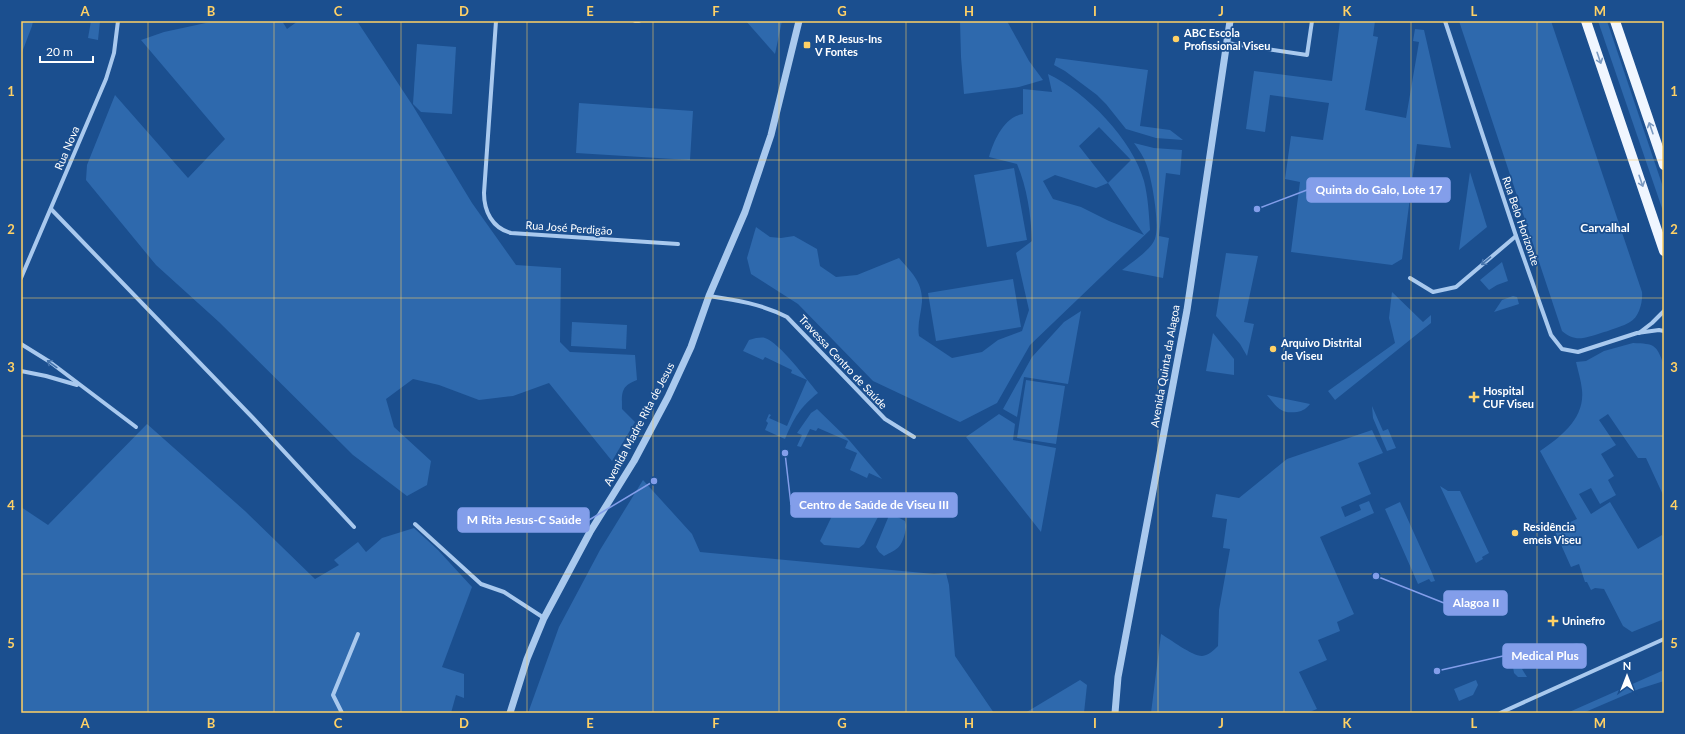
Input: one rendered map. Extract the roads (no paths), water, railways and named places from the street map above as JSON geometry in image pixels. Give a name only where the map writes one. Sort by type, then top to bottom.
[{"type":"main road","points":[[1586,21],[1664,251]]},
{"type":"main road","points":[[1615,21],[1664,165]]},
{"type":"street","name":"Rua Nova","points":[[21,278],[106,79],[114,53],[118,21]]},
{"type":"street","name":"Rua José Perdigão","points":[[496,21],[484,193],[487,213],[495,224],[505,231],[678,244]]},
{"type":"street","points":[[634,21],[639,21]]},
{"type":"street","name":"Avenida Madre Rita de Jesus","points":[[510,713],[527,659],[544,618],[590,532],[634,461],[668,398],[692,347],[709,296],[744,212],[771,135],[799,21]]},
{"type":"street","name":"Avenida Quinta da Alagoa","points":[[1115,713],[1118,677],[1187,310],[1230,21]]},
{"type":"street","points":[[1227,43],[1307,55],[1312,21]]},
{"type":"street","name":"Rua Belo Horizonte","points":[[1445,21],[1516,236],[1551,335],[1562,349],[1578,352],[1637,334],[1659,330],[1664,331]]},
{"type":"street","points":[[51,209],[253,418],[354,527]]},
{"type":"street","points":[[1410,278],[1433,292],[1456,287],[1516,236]]},
{"type":"street","name":"Travessa Centro de Saúde","points":[[709,296],[742,301],[773,309],[787,317],[884,419],[914,437]]},
{"type":"street","name":"Rua Belo Horizonte","points":[[1637,334],[1652,323],[1664,311]]},
{"type":"street","points":[[21,344],[50,362],[136,426]]},
{"type":"street","points":[[21,371],[52,377],[82,387]]},
{"type":"street","points":[[415,524],[481,584],[504,592],[544,618]]},
{"type":"street","points":[[342,713],[333,695],[358,634]]},
{"type":"street","points":[[1500,713],[1664,639]]},
{"type":"place","name":"ABC Escola Profissional Viseu","points":[[1176,39]]},
{"type":"place","name":"M R Jesus-Ins V Fontes","points":[[807,45]]},
{"type":"place","name":"Quinta do Galo, Lote 17","points":[[1257,209]]},
{"type":"place","name":"Arquivo Distrital de Viseu","points":[[1273,349]]},
{"type":"place","name":"Hospital CUF Viseu","points":[[1474,397]]},
{"type":"place","name":"Centro de Saúde de Viseu III","points":[[785,453]]},
{"type":"place","name":"M Rita Jesus-C Saúde","points":[[654,481]]},
{"type":"place","name":"Residência emeis Viseu","points":[[1515,533]]},
{"type":"place","name":"Alagoa II","points":[[1376,576]]},
{"type":"place","name":"Uninefro","points":[[1553,621]]},
{"type":"place","name":"Medical Plus","points":[[1437,671]]},
{"type":"district","name":"Carvalhal","points":[[1605,228]]}]
